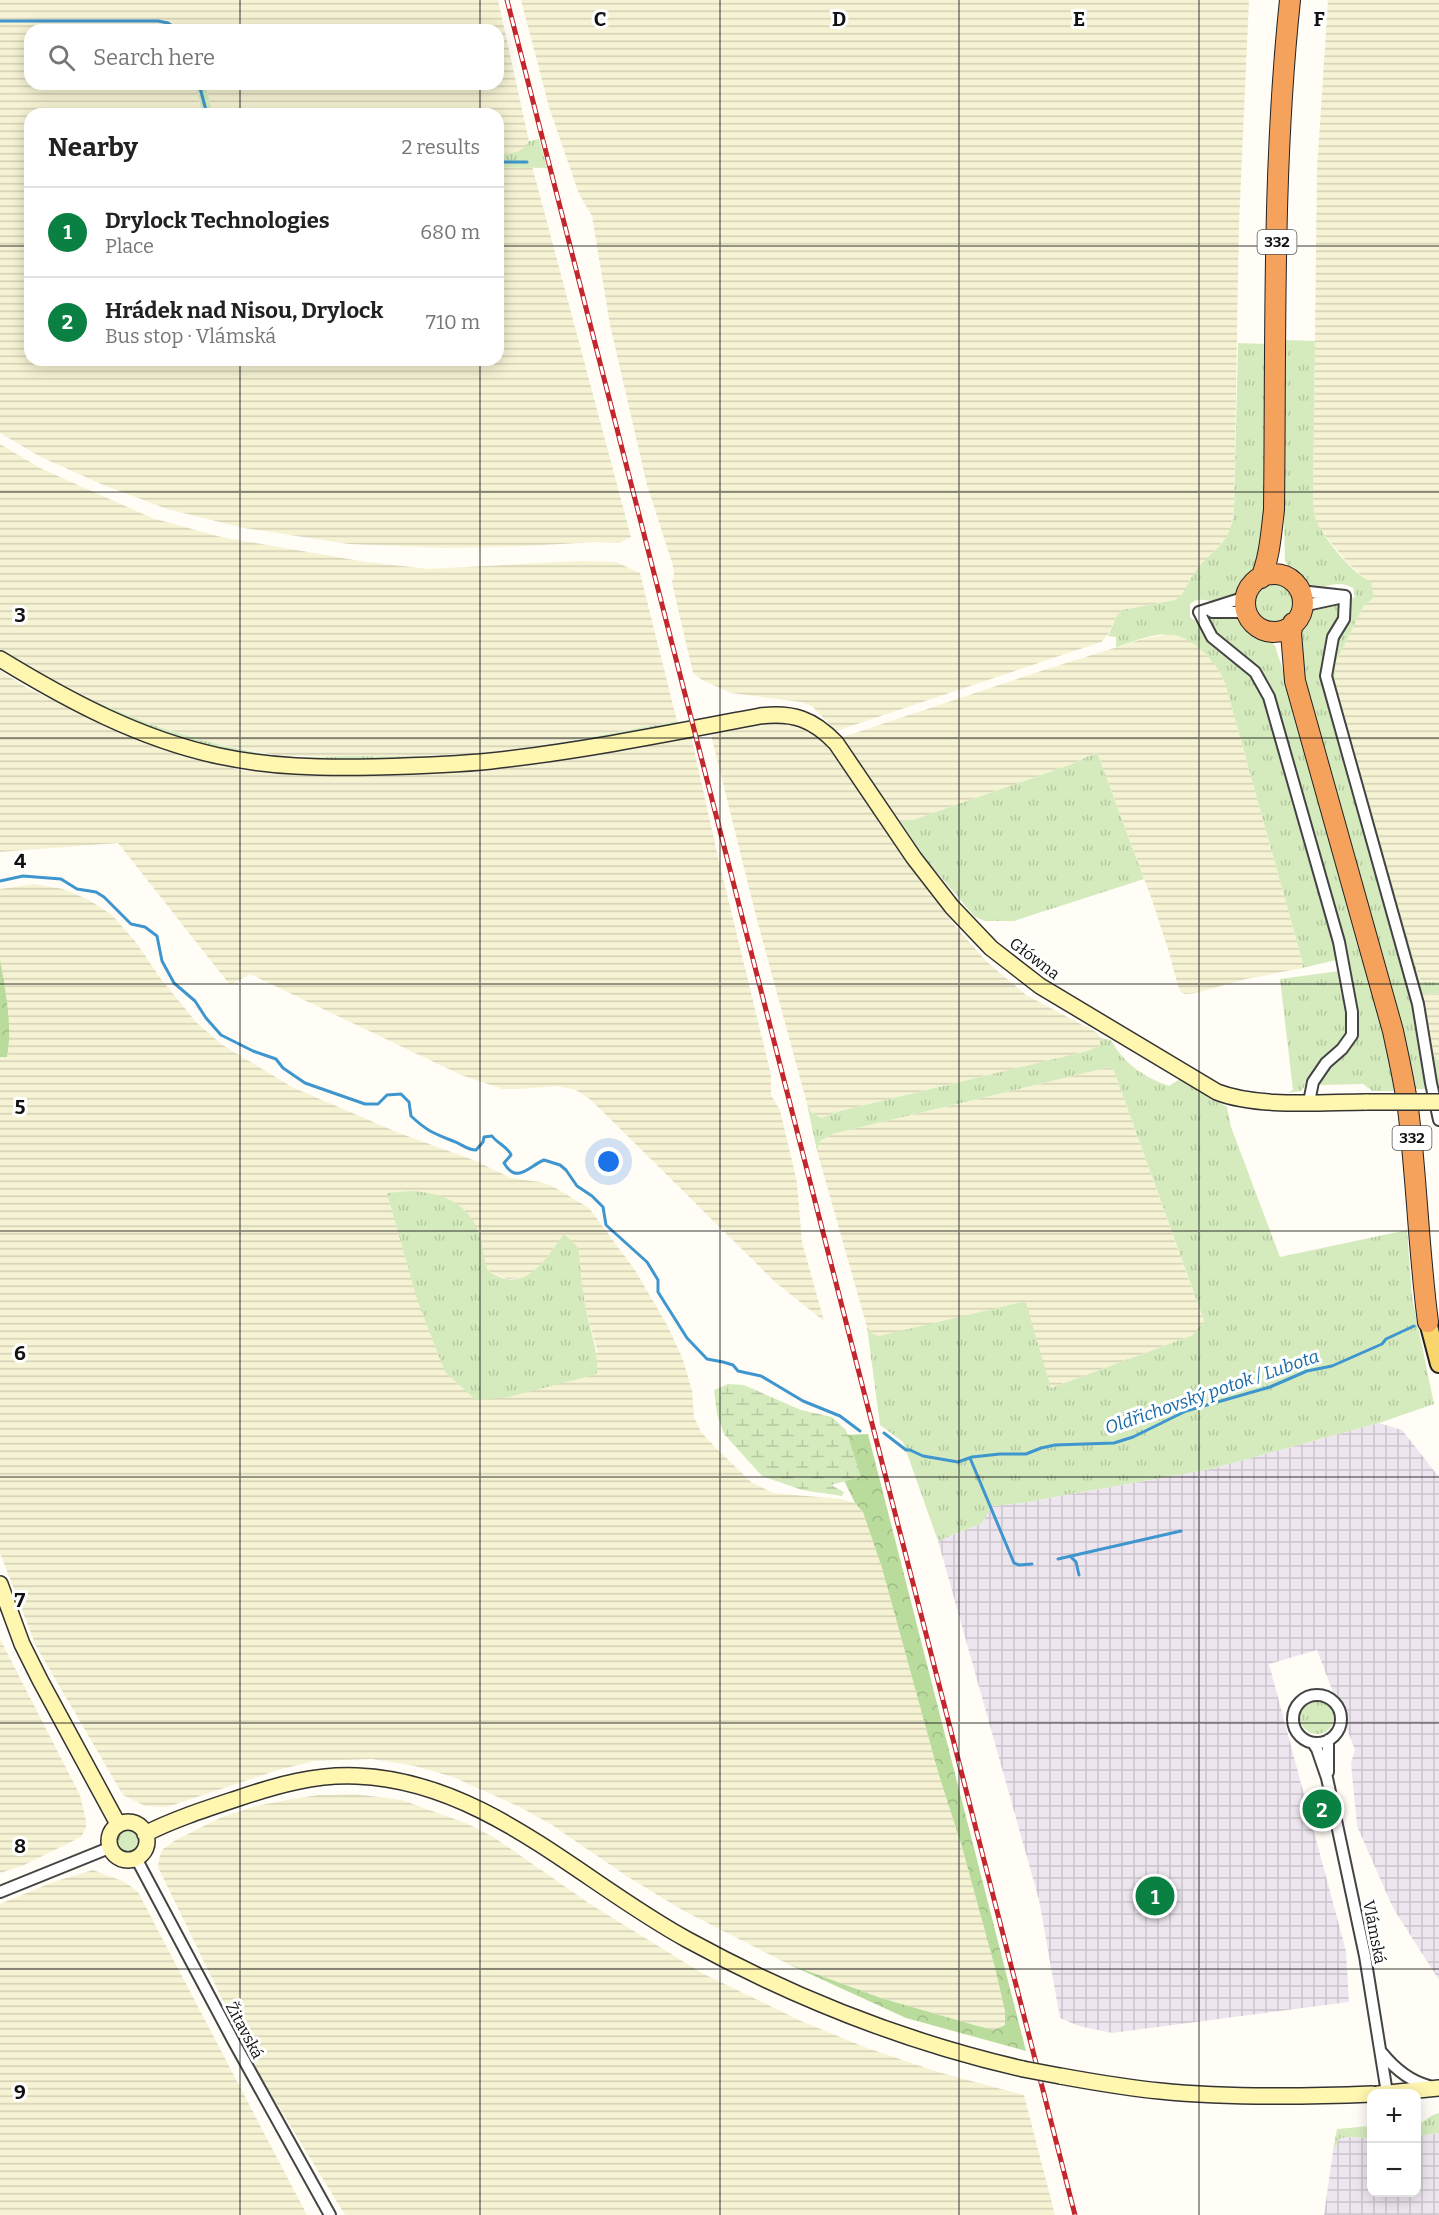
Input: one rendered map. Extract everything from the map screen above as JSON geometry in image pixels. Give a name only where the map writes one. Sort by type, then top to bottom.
[{"type":"highway","name":"332","points":[[1290,0],[1279,154],[1274,510],[1266,566],[1261,578],[1249,588],[1246,604],[1250,620],[1273,638],[1295,681]]},
{"type":"highway","name":"332","points":[[1274,510],[1279,550],[1295,599],[1291,644],[1295,681],[1402,1070],[1413,1147],[1423,1285],[1428,1322]]},
{"type":"highway","points":[[1261,578],[1274,574],[1295,599],[1281,631],[1264,630]]},
{"type":"main road","name":"Główna","points":[[0,660],[60,696],[115,723],[164,741],[219,756],[281,766],[411,766],[490,761],[780,714],[813,723],[836,743],[914,858],[952,907],[991,948],[1040,986],[1217,1092],[1244,1100],[1439,1102]]},
{"type":"main road","points":[[1428,1322],[1439,1364]]},
{"type":"main road","points":[[0,1584],[22,1644],[39,1680],[118,1824]]},
{"type":"main road","points":[[146,1834],[224,1803],[299,1781],[357,1776],[389,1780],[436,1791],[467,1803],[500,1820],[676,1933],[749,1972],[871,2024],[973,2057],[1060,2076],[1160,2091],[1279,2097],[1367,2094]]},
{"type":"main road","points":[[134,1823],[146,1834],[146,1848],[136,1858],[126,1861],[116,1857],[109,1848],[110,1834],[118,1824],[134,1823]]},
{"type":"main road","points":[[1421,2090],[1438,2088]]},
{"type":"street","points":[[1295,599],[1345,596]]},
{"type":"street","points":[[1295,599],[1345,596]]},
{"type":"street","points":[[1345,596],[1344,619],[1333,637],[1326,676],[1418,1004],[1439,1120]]},
{"type":"street","points":[[1246,604],[1199,612],[1212,637],[1256,672],[1269,698],[1339,942],[1352,1012],[1352,1035],[1342,1049],[1326,1063],[1313,1082],[1309,1102]]},
{"type":"street","points":[[1313,1743],[1328,1740],[1339,1729],[1341,1721],[1338,1706],[1326,1696],[1311,1695],[1298,1703],[1292,1722],[1301,1737],[1313,1743],[1317,1749],[1328,1778]]},
{"type":"street","points":[[1328,1740],[1328,1778]]},
{"type":"street","name":"Vlámská","points":[[1328,1778],[1365,1956],[1386,2089]]},
{"type":"street","points":[[0,1892],[109,1848]]},
{"type":"street","name":"Žitavská","points":[[136,1858],[235,2044],[330,2215]]},
{"type":"street","points":[[1380,2050],[1405,2076],[1419,2084],[1438,2088]]},
{"type":"shaded area","points":[[0,0],[498,0],[503,24],[24,24],[24,90],[197,90],[201,108],[24,108],[24,366],[504,366],[504,167],[532,166],[631,537],[619,543],[446,548],[349,544],[244,528],[167,509],[101,484],[41,457],[0,433]]},
{"type":"shaded area","points":[[521,0],[1249,0],[1239,224],[1234,510],[1229,534],[1189,581],[1185,593],[1175,600],[1122,610],[1101,642],[836,731],[812,706],[801,702],[731,693],[702,680],[693,673],[672,582],[673,566],[647,485],[610,325],[592,216],[579,194],[549,107]]},
{"type":"shaded area","points":[[1328,0],[1439,0],[1439,982],[1421,982],[1415,966],[1335,683],[1335,664],[1363,607],[1374,597],[1366,580],[1346,561],[1323,533],[1315,519],[1313,503],[1317,170]]},
{"type":"shaded area","points":[[504,27],[529,141],[525,149],[517,153],[504,154],[504,108],[211,108],[207,90],[504,90]]},
{"type":"shaded area","points":[[0,444],[40,468],[152,518],[221,537],[366,562],[429,569],[580,561],[616,562],[640,573],[677,721],[546,745],[475,754],[388,757],[279,756],[203,741],[121,714],[34,671],[0,649]]},
{"type":"shaded area","points":[[1178,634],[1192,641],[1216,665],[1225,683],[1303,964],[1302,968],[1185,994],[1178,986],[1151,897],[1097,752],[1072,764],[913,820],[901,822],[840,738],[1044,670],[1146,638]]},
{"type":"shaded area","points":[[0,671],[29,689],[138,739],[239,770],[310,774],[423,774],[531,762],[691,736],[771,1075],[771,1095],[780,1110],[797,1182],[802,1242],[824,1321],[775,1282],[591,1100],[576,1090],[558,1086],[503,1089],[461,1075],[250,974],[230,985],[118,843],[0,852]]},
{"type":"shaded area","points":[[768,722],[796,725],[817,734],[835,755],[911,867],[956,927],[986,961],[1026,995],[1096,1032],[1101,1038],[1099,1046],[1087,1051],[840,1111],[821,1118],[811,1112],[756,916],[711,735],[719,731]]},
{"type":"shaded area","points":[[34,884],[63,889],[89,900],[112,915],[135,941],[161,979],[196,1022],[221,1044],[292,1087],[399,1133],[476,1161],[511,1178],[552,1186],[589,1208],[635,1270],[667,1325],[682,1357],[692,1390],[694,1417],[701,1432],[751,1482],[773,1493],[840,1499],[855,1503],[863,1512],[882,1568],[938,1772],[962,1847],[995,1968],[1005,2011],[1005,2025],[994,2030],[974,2025],[881,1998],[786,1963],[684,1911],[628,1877],[552,1825],[520,1807],[453,1777],[415,1766],[372,1759],[314,1761],[278,1770],[167,1807],[145,1806],[123,1795],[36,1646],[0,1553],[0,1057],[7,1057],[9,1045],[5,988],[0,959],[0,889]],"holes":[[[478,1230],[488,1271],[507,1279],[522,1278],[538,1269],[564,1235],[579,1248],[580,1277],[598,1353],[417,1299]]]},
{"type":"shaded area","points":[[1422,993],[1439,994],[1439,1063],[1433,1052]]},
{"type":"shaded area","points":[[1110,1067],[1114,1071],[1204,1322],[1193,1335],[1051,1388],[1025,1303],[890,1335],[878,1336],[871,1333],[867,1327],[817,1151],[820,1141],[832,1134]]},
{"type":"shaded area","points":[[1379,1423],[1402,1430],[1439,1477],[1439,1980],[1393,1908],[1357,1826],[1351,1763],[1355,1750],[1317,1650],[1269,1664],[1346,1951],[1349,2002],[1112,2033],[1079,2026],[1060,2018],[1039,1900],[938,1541],[982,1523],[992,1506],[1022,1503],[1211,1469]]},
{"type":"shaded area","points":[[0,1639],[80,1795],[86,1828],[81,1837],[22,1866],[0,1873]]},
{"type":"shaded area","points":[[354,1794],[402,1800],[468,1824],[495,1838],[590,1904],[702,1973],[801,2021],[867,2048],[938,2072],[1024,2095],[1055,2215],[345,2215],[258,2073],[158,1867],[162,1850],[174,1841],[220,1818],[256,1806],[292,1799],[319,1795]]},
{"type":"shaded area","points":[[93,1870],[125,1882],[138,1892],[307,2215],[0,2215],[0,1904],[53,1882]]},
{"type":"shaded area","points":[[1439,2133],[1439,2215],[1324,2215],[1333,2151],[1338,2139],[1367,2138],[1367,2197],[1421,2197],[1421,2135]]},
{"type":"green space","points":[[197,90],[207,90],[211,108],[201,108]]},
{"type":"green space","points":[[539,139],[547,168],[504,167],[504,154],[523,149],[529,141]]},
{"type":"green space","points":[[1286,340],[1315,341],[1313,503],[1316,520],[1340,556],[1356,572],[1371,582],[1374,597],[1363,607],[1335,664],[1335,683],[1420,982],[1439,982],[1439,994],[1422,993],[1433,1052],[1439,1063],[1439,1089],[1413,1089],[1297,658],[1296,633],[1308,613],[1355,597],[1353,588],[1346,585],[1333,584],[1316,588],[1306,586],[1289,568],[1285,559],[1283,486]]},
{"type":"green space","points":[[1238,343],[1268,344],[1267,544],[1252,573],[1244,579],[1236,593],[1211,601],[1193,602],[1190,604],[1190,617],[1197,622],[1208,622],[1221,616],[1237,617],[1269,639],[1275,646],[1298,717],[1398,1091],[1372,1091],[1363,1084],[1319,1085],[1310,1079],[1301,1091],[1287,1093],[1293,1090],[1280,979],[1339,971],[1336,960],[1302,968],[1303,964],[1225,683],[1211,660],[1190,641],[1180,636],[1170,634],[1149,636],[1116,647],[1116,637],[1108,636],[1117,615],[1122,610],[1179,598],[1200,566],[1219,547],[1228,533],[1234,510]]},
{"type":"green space","points":[[1274,581],[1289,587],[1295,602],[1289,617],[1274,623],[1259,617],[1253,602],[1259,587]]},
{"type":"green space","points":[[0,649],[65,687],[132,717],[203,740],[277,756],[476,754],[552,744],[677,721],[678,727],[475,758],[279,761],[200,747],[119,719],[0,657]]},
{"type":"green space","points":[[1097,752],[1144,879],[1014,921],[985,921],[975,917],[969,910],[925,858],[901,822],[913,820],[1072,764]]},
{"type":"green space","points":[[0,959],[9,1021],[7,1057],[0,1057]]},
{"type":"green space","points":[[1101,1038],[1111,1040],[1128,1063],[1151,1078],[1169,1086],[1180,1079],[1227,1107],[1231,1127],[1280,1257],[1407,1230],[1412,1297],[1434,1404],[1379,1423],[1211,1469],[1022,1503],[992,1506],[982,1523],[938,1541],[903,1442],[880,1425],[867,1327],[871,1333],[879,1336],[1022,1302],[1026,1303],[1051,1388],[1193,1335],[1204,1321],[1114,1071],[1110,1067],[832,1134],[820,1141],[817,1151],[807,1104],[811,1112],[821,1118],[840,1111],[1087,1051],[1099,1046]]},
{"type":"green space","points":[[411,1191],[432,1194],[459,1205],[472,1219],[479,1234],[488,1271],[502,1278],[516,1279],[533,1272],[564,1234],[579,1248],[587,1314],[596,1351],[597,1374],[509,1397],[476,1400],[445,1372],[417,1299],[387,1193]]},
{"type":"green space","points":[[728,1384],[744,1385],[801,1410],[832,1417],[846,1430],[861,1477],[831,1485],[844,1492],[842,1496],[802,1490],[762,1476],[724,1434],[717,1414],[714,1390]]},
{"type":"green space","points":[[868,1434],[1026,2051],[906,2018],[786,1963],[881,1998],[974,2025],[994,2030],[1005,2025],[1005,2011],[995,1968],[882,1568],[863,1512],[855,1503],[841,1474],[844,1435]]},
{"type":"green space","points":[[1317,1700],[1329,1705],[1334,1717],[1329,1729],[1317,1734],[1305,1729],[1300,1717],[1305,1705]]},
{"type":"green space","points":[[127,1829],[135,1833],[139,1841],[135,1849],[127,1853],[119,1849],[115,1841],[119,1833]]},
{"type":"green space","points":[[1439,2113],[1439,2133],[1421,2135],[1421,2123]]},
{"type":"green space","points":[[1367,2126],[1367,2138],[1339,2139],[1333,2151],[1337,2129]]},
{"type":"waterway","points":[[0,21],[158,21],[169,24]]},
{"type":"waterway","points":[[201,90],[205,108]]},
{"type":"waterway","points":[[504,162],[527,162]]},
{"type":"waterway","name":"Oldřichovský potok / Lubota","points":[[0,881],[23,876],[61,879],[77,889],[96,892],[104,897],[131,924],[145,927],[157,936],[162,961],[174,983],[195,1001],[221,1035],[253,1051],[276,1059],[283,1068],[305,1083],[365,1104],[378,1104],[387,1095],[401,1094],[409,1102],[411,1116],[435,1134],[473,1150],[476,1150],[483,1142],[484,1137],[492,1136],[510,1152],[511,1155],[504,1163],[514,1173],[523,1172],[544,1160],[560,1165],[577,1186],[603,1207],[606,1225],[647,1262],[658,1280],[658,1292],[687,1338],[707,1359],[733,1365],[738,1371],[761,1376],[803,1401],[840,1416],[860,1431]]},
{"type":"waterway","name":"Oldřichovský potok / Lubota","points":[[884,1433],[906,1450],[923,1456],[958,1462],[972,1457],[1026,1454],[1055,1445],[1114,1443],[1133,1437],[1186,1411],[1270,1387],[1307,1371],[1332,1366],[1382,1344],[1386,1339],[1414,1326]]},
{"type":"waterway","points":[[970,1458],[1014,1563],[1032,1564]]},
{"type":"waterway","points":[[1058,1559],[1181,1531]]},
{"type":"waterway","points":[[1070,1556],[1076,1562],[1079,1575]]},
{"type":"railway","points":[[507,0],[1075,2215]]},
{"type":"place","name":"Hrádek nad Nisou, Drylock","points":[[1322,1809]]},
{"type":"place","name":"Drylock Technologies","points":[[1155,1896]]}]
